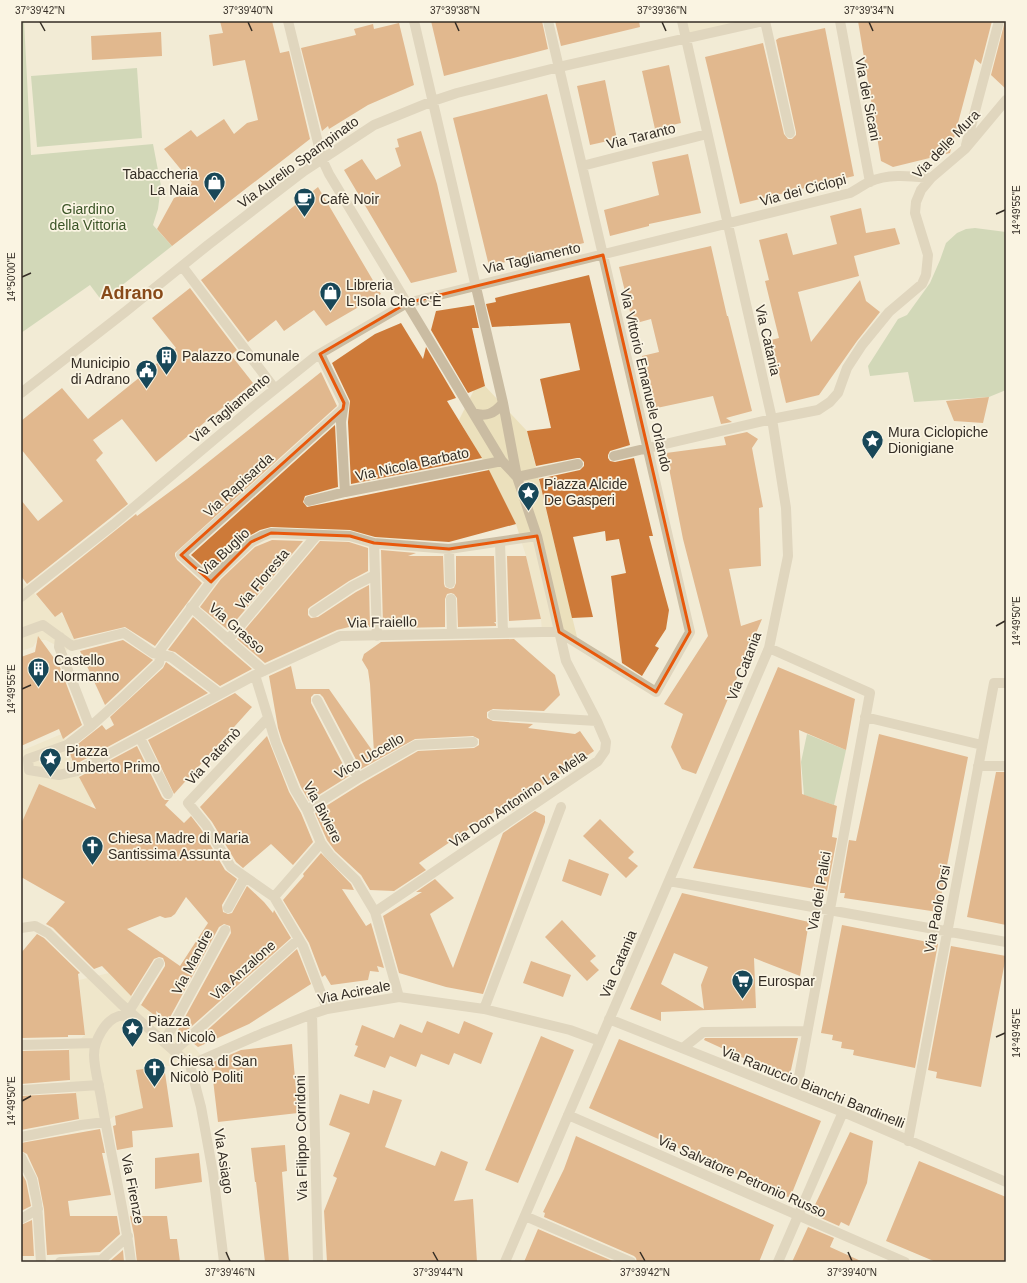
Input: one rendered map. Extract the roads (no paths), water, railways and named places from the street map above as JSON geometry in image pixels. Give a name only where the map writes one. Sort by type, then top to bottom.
[{"type":"street","points":[[288,21],[322,159],[329,174],[468,402],[502,461],[517,477],[578,464]]},
{"type":"street","name":"Via Don Antonino La Mela","points":[[375,912],[598,762],[605,751],[606,742],[597,721],[566,661],[537,536],[517,477],[503,403],[414,21]]},
{"type":"street","name":"Via Vittorio Emanuele Orlando","points":[[548,21],[690,632],[656,692],[559,632]]},
{"type":"street","name":"Via Catania","points":[[505,1262],[770,648],[788,556],[786,508],[772,419],[682,21]]},
{"type":"street","points":[[764,21],[790,134]]},
{"type":"street","name":"Via Aurelio Spampinato","points":[[21,393],[304,171],[374,125],[433,100],[559,67],[764,21]]},
{"type":"street","name":"Via dei Sicani","points":[[840,21],[870,182]]},
{"type":"street","points":[[965,149],[999,21]]},
{"type":"street","name":"Via delle Mura","points":[[614,456],[772,419],[818,410],[830,402],[838,393],[847,368],[862,345],[889,312],[922,284],[926,275],[928,254],[915,213],[916,202],[921,190],[931,178],[965,149],[1006,100]]},
{"type":"street","name":"Via Taranto","points":[[582,166],[707,134]]},
{"type":"street","name":"Via dei Ciclopi","points":[[727,224],[850,193],[870,182],[884,178],[905,176],[931,178]]},
{"type":"street","name":"Via Tagliamento","points":[[21,597],[114,524],[275,388],[320,354],[407,303],[727,224]]},
{"type":"street","points":[[182,266],[275,388]]},
{"type":"street","points":[[320,354],[344,403],[341,422],[345,492]]},
{"type":"street","points":[[473,413],[481,415],[490,414],[498,410],[503,403]]},
{"type":"street","name":"Via Rapisarda","points":[[211,582],[181,555],[343,410]]},
{"type":"street","name":"Via Nicola Barbato","points":[[309,501],[345,492],[502,461]]},
{"type":"street","name":"Via Buglio","points":[[77,771],[58,775],[29,770],[28,759],[66,745],[119,701],[159,663],[161,654],[160,650],[216,575],[251,542],[262,536],[271,533],[316,536],[350,536],[374,543],[449,549],[537,536]]},
{"type":"street","name":"Via Floresta","points":[[228,640],[316,536]]},
{"type":"street","points":[[500,542],[503,633]]},
{"type":"street","points":[[374,543],[377,636]]},
{"type":"street","points":[[449,549],[450,583]]},
{"type":"street","points":[[314,612],[353,586],[375,575]]},
{"type":"street","points":[[451,599],[452,634]]},
{"type":"street","name":"Via Grasso","points":[[191,607],[228,640],[259,673]]},
{"type":"street","points":[[21,633],[43,625],[59,642],[90,726]]},
{"type":"street","name":"Via Fraiello","points":[[77,771],[259,673],[340,636],[559,632]]},
{"type":"street","points":[[59,642],[72,646],[124,633],[153,653],[170,657],[220,694]]},
{"type":"street","name":"Via dei Palici","points":[[770,648],[870,693],[796,1093]]},
{"type":"street","name":"Via Biviere","points":[[259,673],[268,718],[276,743],[295,790],[307,810],[321,843],[356,880],[375,912],[399,997]]},
{"type":"street","name":"Via Paolo Orsi","points":[[908,1141],[994,683],[1006,684]]},
{"type":"street","points":[[317,700],[358,778]]},
{"type":"street","points":[[493,715],[597,721]]},
{"type":"street","points":[[865,717],[982,746]]},
{"type":"street","name":"Via Paternò","points":[[268,718],[188,803],[206,825],[231,867],[274,897],[303,946],[326,1009]]},
{"type":"street","points":[[140,738],[168,794]]},
{"type":"street","name":"Vico Uccello","points":[[307,810],[358,778],[416,745],[473,742]]},
{"type":"street","points":[[978,766],[1006,766]]},
{"type":"street","points":[[484,1009],[561,808]]},
{"type":"street","points":[[274,897],[321,843]]},
{"type":"street","points":[[228,908],[245,877]]},
{"type":"street","points":[[669,881],[1006,942]]},
{"type":"street","points":[[21,928],[35,926],[48,933],[129,1011],[190,1065]]},
{"type":"street","name":"Via Mandre","points":[[164,1042],[173,1028],[225,930]]},
{"type":"street","name":"Via Anzalone","points":[[174,1051],[299,939]]},
{"type":"street","points":[[129,1011],[159,964]]},
{"type":"street","name":"Via Acireale","points":[[190,1065],[262,1032],[326,1009],[399,997],[484,1009],[570,1030],[600,1041]]},
{"type":"street","name":"Via Filippo Corridoni","points":[[312,1014],[318,1262]]},
{"type":"street","points":[[21,1045],[76,1042],[96,1043],[109,1022],[118,1016],[137,1018]]},
{"type":"street","name":"Via Ranuccio Bianchi Bandinelli","points":[[609,1019],[843,1112],[1006,1182]]},
{"type":"street","points":[[683,1048],[703,1032],[808,1031]]},
{"type":"street","name":"Via Firenze","points":[[96,1043],[94,1054],[105,1122],[128,1236],[131,1262]]},
{"type":"street","name":"Via Asiago","points":[[190,1065],[201,1107],[213,1173],[224,1262]]},
{"type":"street","points":[[24,1090],[99,1085]]},
{"type":"street","points":[[778,1262],[843,1112]]},
{"type":"street","name":"Via Salvatore Petronio Russo","points":[[568,1115],[905,1262]]},
{"type":"street","points":[[21,1137],[81,1125],[105,1122]]},
{"type":"street","points":[[21,1157],[32,1179],[38,1208],[41,1262]]},
{"type":"street","points":[[21,1219],[38,1208]]},
{"type":"street","points":[[525,1216],[631,1262]]},
{"type":"street","points":[[60,1262],[100,1261],[128,1236]]},
{"type":"place","name":"Tabaccheria La Naia","points":[[214,202]]},
{"type":"place","name":"Cafè Noir","points":[[305,218]]},
{"type":"place","name":"Libreria L'Isola Che C'È","points":[[331,312]]},
{"type":"place","name":"Palazzo Comunale","points":[[166,376]]},
{"type":"place","name":"Municipio di Adrano","points":[[146,390]]},
{"type":"place","name":"Mura Ciclopiche Dionigiane","points":[[873,460]]},
{"type":"place","name":"Piazza Alcide De Gasperi","points":[[529,512]]},
{"type":"place","name":"Castello Normanno","points":[[39,688]]},
{"type":"place","name":"Piazza Umberto Primo","points":[[51,778]]},
{"type":"place","name":"Chiesa Madre di Maria Santissima Assunta","points":[[93,866]]},
{"type":"place","name":"Eurospar","points":[[743,1000]]},
{"type":"place","name":"Piazza San Nicolò","points":[[132,1048]]},
{"type":"place","name":"Chiesa di San Nicolò Politi","points":[[154,1088]]},
{"type":"district","name":"Adrano","points":[[132,293]]},
{"type":"park label","name":"Giardino della Vittoria","points":[[88,218]]}]
